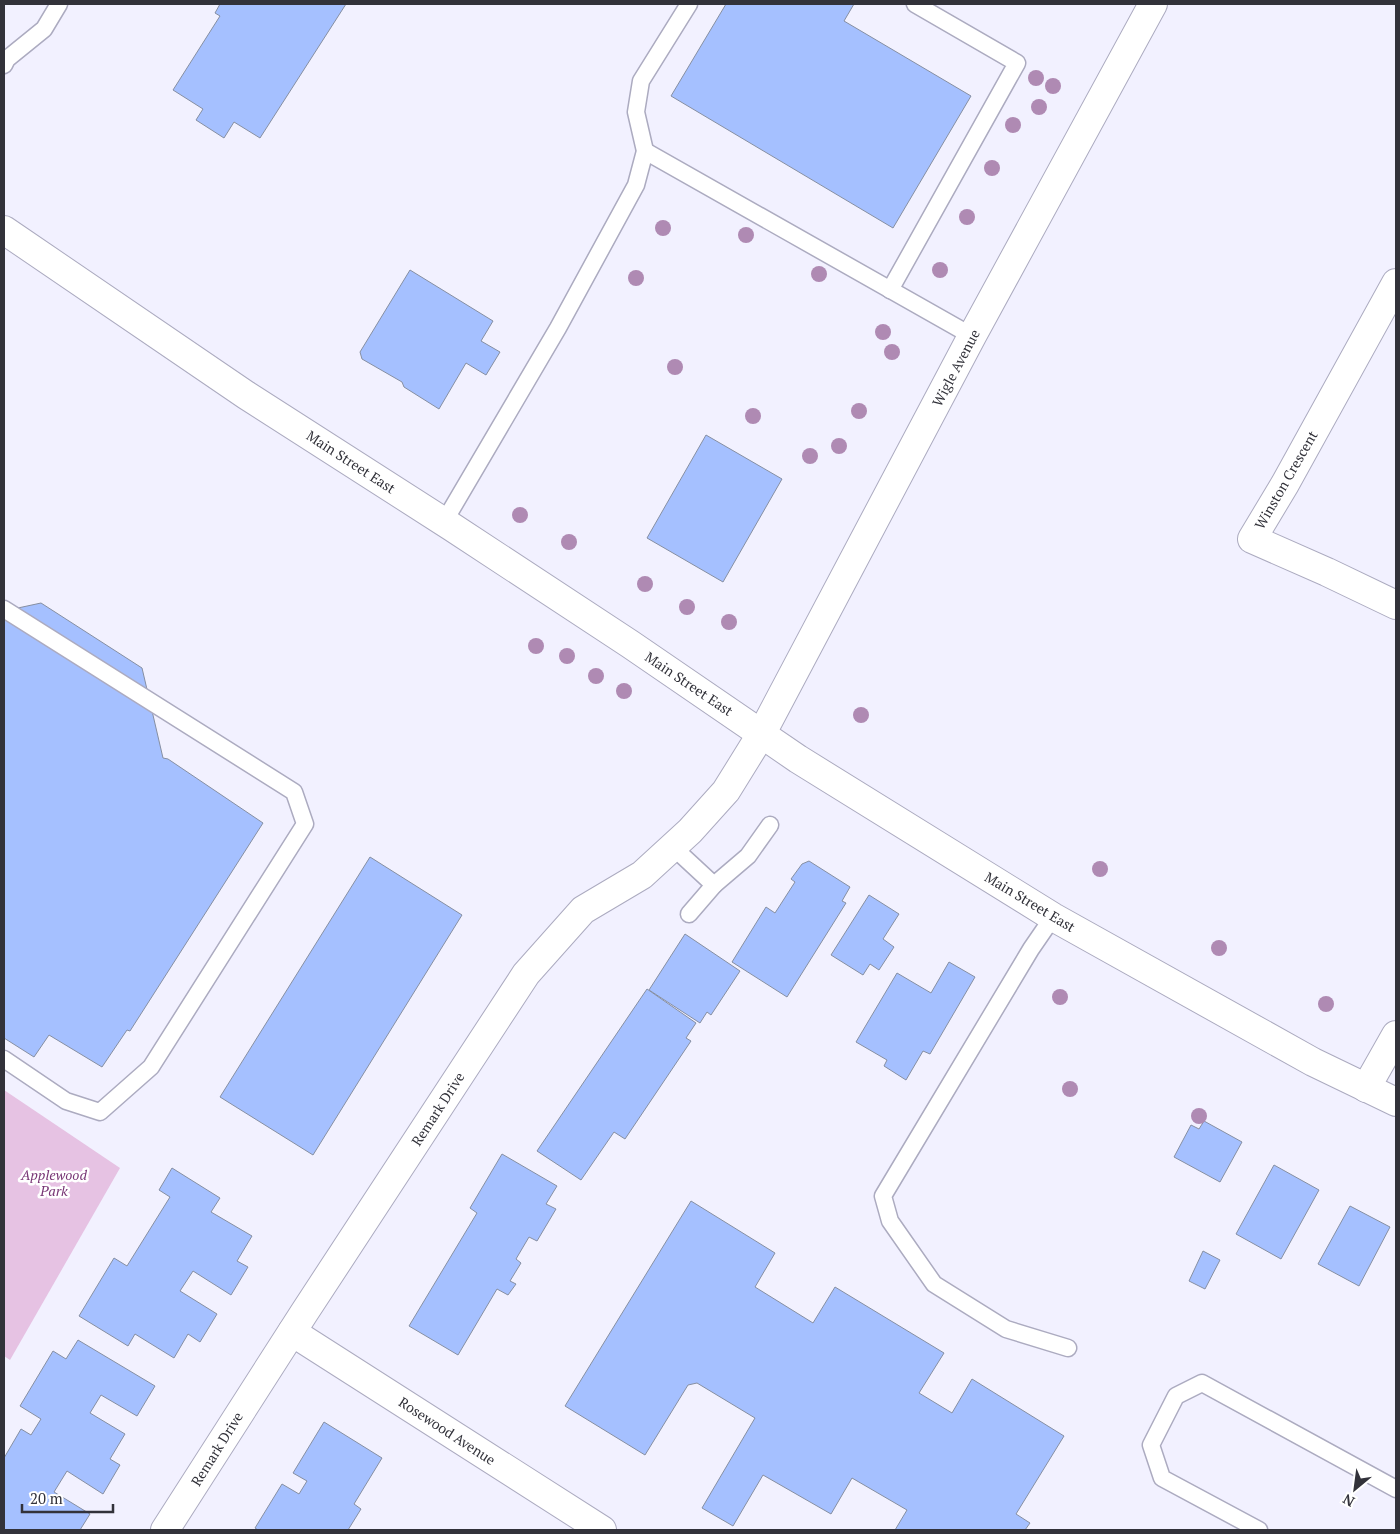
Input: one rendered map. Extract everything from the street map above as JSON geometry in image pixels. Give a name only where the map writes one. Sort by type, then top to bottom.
[{"type":"street","name":"Wigle Avenue","points":[[762,733],[972,336],[1153,4]]},
{"type":"street","name":"Main Street East","points":[[4,230],[246,395],[630,644],[798,759],[1053,917],[1313,1062],[1396,1102]]},
{"type":"street","name":"Winston Crescent","points":[[1396,283],[1290,475],[1252,539],[1396,605]]},
{"type":"street","name":"Remark Drive","points":[[166,1530],[292,1332],[526,974],[583,910],[642,875],[690,831],[726,791],[762,733]]},
{"type":"street","points":[[1366,1088],[1396,1036]]},
{"type":"street","name":"Rosewood Avenue","points":[[292,1332],[602,1530]]},
{"type":"lane","points":[[4,66],[7,59],[44,29],[59,4]]},
{"type":"lane","points":[[444,522],[558,328],[636,185],[645,151],[636,112],[641,82],[689,4]]},
{"type":"lane","points":[[890,290],[1017,63],[915,4]]},
{"type":"lane","points":[[645,151],[972,336]]},
{"type":"lane","points":[[4,609],[294,792],[305,824],[151,1067],[100,1112],[66,1100],[4,1059]]},
{"type":"lane","points":[[689,914],[714,885],[748,856],[770,825]]},
{"type":"lane","points":[[673,847],[714,885]]},
{"type":"lane","points":[[1053,917],[1031,949],[883,1196],[890,1221],[934,1284],[1006,1329],[1068,1348]]},
{"type":"lane","points":[[1259,1530],[1162,1478],[1152,1445],[1176,1396],[1202,1382],[1396,1489]]},
{"type":"green space","name":"Applewood Park","points":[[4,1090],[120,1168],[10,1360],[4,1356]]},
{"type":"building","points":[[220,4],[346,4],[260,138],[234,122],[224,138],[196,120],[203,109],[173,90],[220,16],[215,13]]},
{"type":"building","points":[[726,4],[854,4],[844,21],[971,96],[893,228],[671,96]]},
{"type":"building","points":[[410,270],[493,321],[481,341],[500,352],[486,375],[466,363],[439,409],[404,387],[402,382],[362,359],[360,352]]},
{"type":"building","points":[[706,435],[782,479],[723,582],[647,538]]},
{"type":"building","points":[[41,603],[142,668],[163,758],[168,759],[263,823],[130,1031],[127,1030],[102,1067],[49,1035],[34,1057],[4,1038],[4,611]]},
{"type":"building","points":[[370,857],[462,915],[313,1155],[220,1097]]},
{"type":"building","points":[[809,861],[850,887],[842,901],[846,903],[787,997],[732,962],[766,907],[775,913],[795,882],[791,879],[802,864]]},
{"type":"building","points":[[869,895],[899,914],[883,939],[894,947],[879,970],[870,964],[863,975],[831,955]]},
{"type":"building","points":[[685,934],[740,971],[711,1015],[707,1012],[700,1023],[649,990]]},
{"type":"building","points":[[949,962],[975,977],[930,1054],[923,1051],[906,1080],[884,1066],[887,1060],[856,1042],[897,973],[931,993]]},
{"type":"building","points":[[647,989],[696,1023],[686,1038],[691,1041],[625,1139],[614,1132],[581,1180],[537,1151]]},
{"type":"building","points":[[1204,1121],[1242,1142],[1220,1182],[1174,1157],[1191,1125],[1199,1129]]},
{"type":"building","points":[[502,1154],[557,1186],[546,1204],[556,1209],[537,1241],[529,1237],[516,1259],[521,1263],[510,1281],[516,1284],[508,1295],[497,1289],[458,1355],[409,1326],[477,1213],[470,1208]]},
{"type":"building","points":[[1274,1165],[1319,1190],[1281,1259],[1236,1234]]},
{"type":"building","points":[[172,1168],[220,1198],[211,1212],[252,1236],[237,1261],[248,1267],[231,1295],[193,1271],[180,1291],[217,1314],[200,1342],[188,1334],[174,1358],[135,1334],[128,1346],[79,1316],[114,1258],[127,1266],[170,1197],[159,1190]]},
{"type":"building","points":[[691,1201],[775,1253],[755,1287],[813,1323],[835,1287],[944,1353],[919,1393],[952,1413],[972,1379],[1064,1436],[1016,1514],[1030,1523],[1025,1530],[895,1530],[907,1510],[852,1478],[831,1514],[763,1475],[733,1526],[702,1508],[755,1418],[697,1383],[688,1385],[645,1455],[565,1406]]},
{"type":"building","points":[[1350,1206],[1390,1227],[1359,1286],[1318,1264]]},
{"type":"building","points":[[1203,1251],[1220,1260],[1205,1289],[1189,1281]]},
{"type":"building","points":[[78,1340],[155,1386],[137,1416],[101,1395],[90,1413],[125,1434],[110,1459],[120,1465],[103,1494],[67,1471],[54,1492],[90,1514],[80,1530],[4,1530],[4,1458],[21,1429],[31,1435],[41,1419],[20,1406],[53,1351],[66,1359]]},
{"type":"building","points":[[324,1422],[382,1458],[354,1504],[361,1509],[348,1530],[258,1530],[255,1528],[282,1484],[299,1494],[307,1481],[293,1473]]}]
